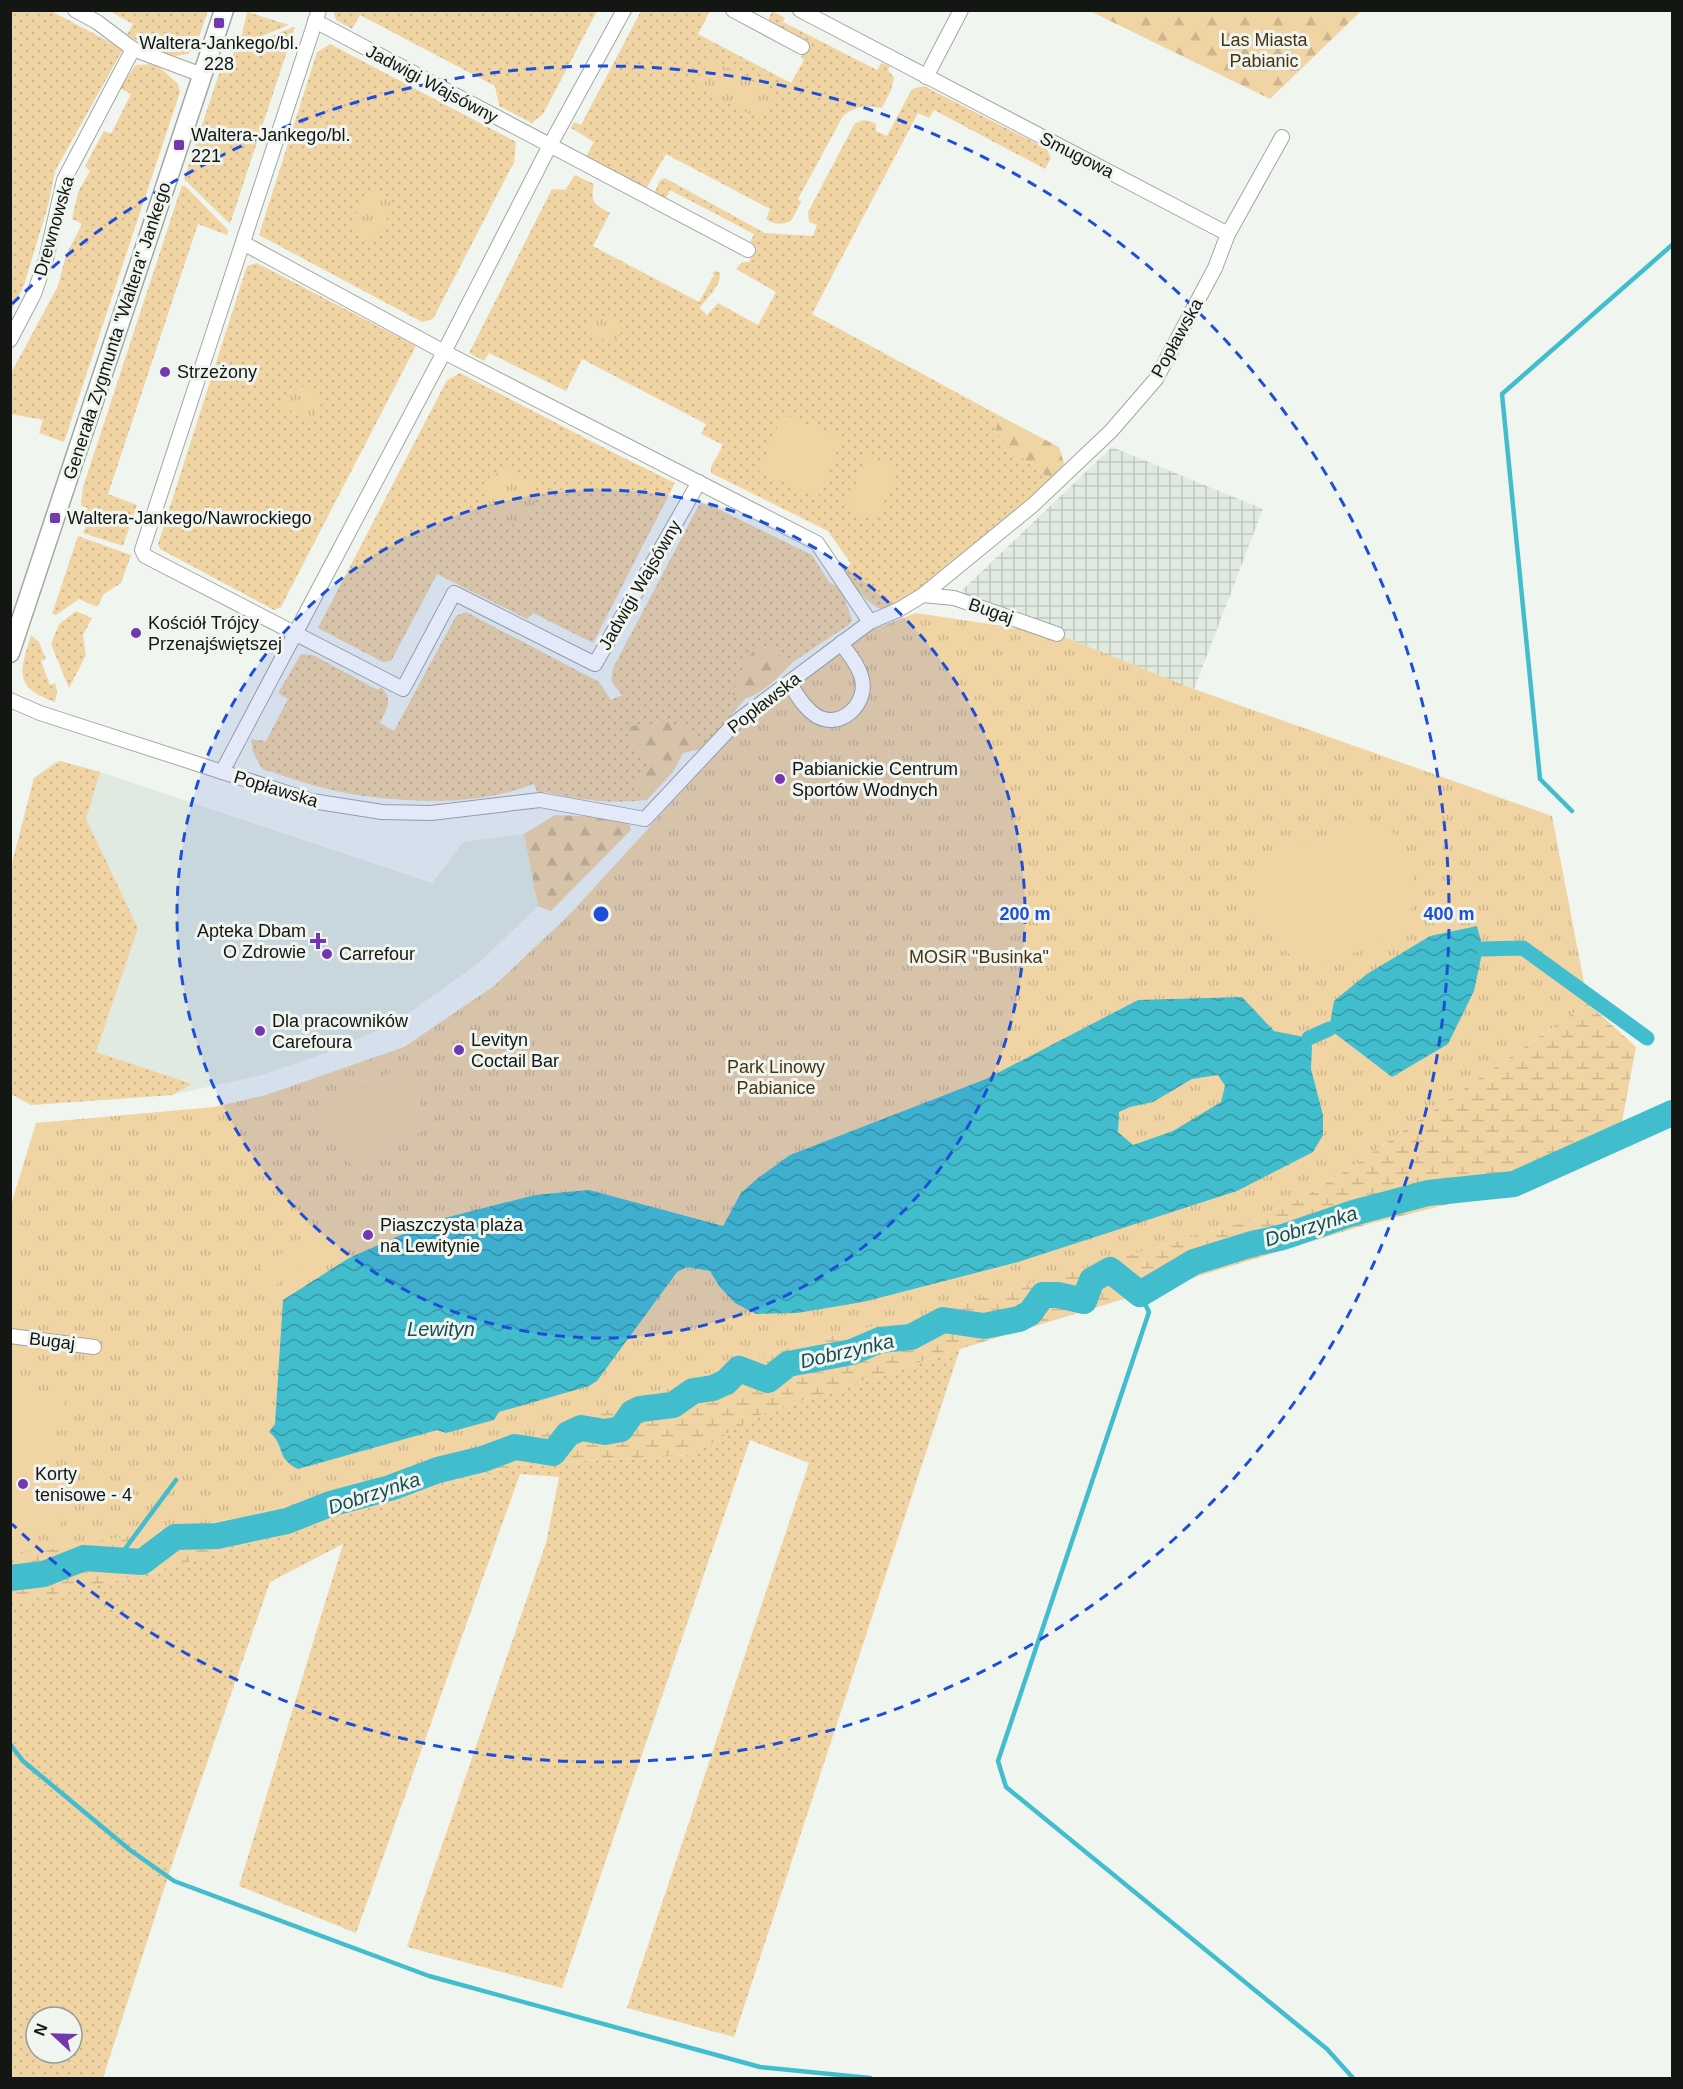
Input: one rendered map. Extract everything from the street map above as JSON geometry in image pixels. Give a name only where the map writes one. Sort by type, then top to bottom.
[{"type":"street","points":[[75,10],[97,22],[133,49],[202,75]]},
{"type":"street","name":"Generała Zygmunta \"Waltera\" Jankego","points":[[10,652],[224,10]]},
{"type":"street","points":[[222,772],[444,352],[549,147],[624,10]]},
{"type":"street","points":[[733,10],[760,17],[802,47]]},
{"type":"street","name":"Smugowa","points":[[800,10],[1228,234]]},
{"type":"street","points":[[926,77],[961,10]]},
{"type":"street","points":[[296,633],[149,559],[142,550],[317,16]]},
{"type":"street","name":"Jadwigi Wajsówny","points":[[317,16],[549,147],[748,250]]},
{"type":"street","name":"Drewnowska","points":[[10,340],[34,294],[46,259],[64,180],[133,49]]},
{"type":"street","name":"Popławska","points":[[10,700],[40,713],[312,801],[382,812],[430,813],[540,800],[645,819],[736,722],[870,622],[900,609],[923,595],[1033,505],[1111,431],[1156,379],[1215,268],[1228,234],[1282,137]]},
{"type":"street","points":[[243,243],[444,352],[817,543],[870,622]]},
{"type":"street","name":"Jadwigi Wajsówny","points":[[296,633],[403,689],[454,593],[596,664],[699,482]]},
{"type":"street","name":"Bugaj","points":[[923,595],[954,598],[1057,634]]},
{"type":"street","points":[[789,682],[805,707],[817,717],[830,720],[843,718],[852,712],[863,692],[863,681],[858,667],[841,643]]},
{"type":"street","name":"Bugaj","points":[[10,1336],[94,1347]]},
{"type":"shaded area","points":[[1112,447],[1263,509],[1194,689],[1057,634],[954,598]]},
{"type":"shaded area","points":[[60,761],[100,772],[432,883],[463,842],[524,834],[538,906],[480,962],[395,1023],[326,1053],[262,1075],[171,1095],[31,1105],[11,1094],[11,867],[34,778],[54,762]]},
{"type":"green space","points":[[114,10],[208,11],[196,45],[188,54],[169,57],[127,35],[133,24],[113,13]]},
{"type":"green space","points":[[333,10],[597,11],[543,114],[532,123],[499,106],[495,86],[360,15],[352,29],[336,20]]},
{"type":"green space","points":[[11,11],[51,11],[123,49],[55,171],[48,206],[24,285],[11,311]]},
{"type":"green space","points":[[641,11],[710,11],[698,34],[791,83],[804,60],[801,57],[808,43],[768,21],[772,11],[785,18],[783,22],[877,70],[881,63],[890,66],[888,70],[894,78],[891,90],[882,108],[861,107],[843,116],[798,199],[801,202],[791,221],[778,224],[769,221],[766,219],[770,209],[666,154],[646,189],[586,157],[594,142],[571,128],[574,122],[581,125]]},
{"type":"green space","name":"Las Miasta Pabianic","points":[[1090,11],[1361,11],[1270,99]]},
{"type":"green space","points":[[247,12],[289,25],[260,37],[238,41],[242,35]]},
{"type":"green space","points":[[295,27],[230,224],[184,179],[225,56],[232,58],[236,45],[262,40]]},
{"type":"green space","points":[[330,44],[516,142],[514,162],[433,319],[422,322],[259,235],[317,52]]},
{"type":"green space","points":[[710,59],[775,93],[762,120],[696,86]]},
{"type":"green space","points":[[156,64],[178,84],[180,92],[64,442],[39,433],[43,420],[11,414],[11,373],[58,286],[66,255],[82,224],[72,219],[78,192],[90,171],[85,166],[104,131],[111,134],[131,94],[120,88],[136,65]]},
{"type":"green space","points":[[924,86],[1047,149],[1051,158],[1045,169],[934,110],[929,118],[918,113],[812,314],[1000,416],[995,431],[1016,453],[1051,480],[939,575],[895,605],[882,609],[871,603],[860,592],[842,570],[851,564],[828,531],[711,473],[711,467],[723,445],[701,434],[706,424],[582,359],[566,391],[489,353],[484,361],[469,353],[552,189],[565,190],[575,175],[594,184],[594,202],[610,213],[593,246],[699,302],[714,275],[712,273],[717,271],[720,273],[718,283],[700,308],[707,315],[718,303],[758,325],[776,292],[736,269],[742,262],[749,262],[756,248],[749,244],[754,234],[670,190],[665,200],[654,194],[660,180],[665,178],[765,233],[813,236],[817,225],[809,222],[808,212],[854,125],[864,120],[870,121],[876,124],[876,131],[887,136],[912,89]]},
{"type":"green space","points":[[182,185],[228,230],[227,235],[198,224],[108,494],[137,505],[123,546],[83,533],[88,520],[84,518],[88,508],[81,506],[83,487]]},
{"type":"green space","points":[[369,190],[395,203],[375,242],[349,228]]},
{"type":"green space","points":[[257,263],[416,346],[281,607],[274,610],[160,549],[158,544],[247,266]]},
{"type":"green space","points":[[597,313],[624,326],[615,345],[588,332]]},
{"type":"green space","points":[[460,373],[675,483],[593,643],[533,613],[527,619],[437,574],[391,661],[383,662],[318,628],[447,380]]},
{"type":"green space","points":[[294,382],[324,398],[311,423],[283,406]]},
{"type":"green space","points":[[783,414],[842,439],[818,497],[759,472]]},
{"type":"green space","points":[[1000,416],[1059,447],[1065,467],[1051,480],[1016,453],[995,431]]},
{"type":"green space","points":[[867,456],[898,469],[876,521],[845,509]]},
{"type":"green space","points":[[505,469],[535,484],[533,509],[514,525],[493,515],[483,490],[490,477]]},
{"type":"green space","points":[[700,503],[710,505],[812,555],[829,582],[841,588],[852,620],[850,624],[793,662],[761,645],[732,693],[745,699],[702,749],[630,743],[649,757],[650,768],[640,796],[647,800],[596,801],[545,792],[539,796],[534,784],[489,796],[420,801],[340,792],[262,769],[253,752],[251,739],[266,741],[288,699],[278,693],[301,654],[313,655],[378,690],[381,687],[387,696],[388,704],[380,723],[394,731],[456,616],[466,612],[599,682],[611,700],[622,695],[611,681],[613,668]]},
{"type":"green space","points":[[78,536],[131,555],[121,583],[104,594],[97,607],[79,599],[56,615],[52,614]]},
{"type":"green space","points":[[76,611],[92,618],[83,635],[86,655],[69,688],[51,644],[59,624]]},
{"type":"green space","name":"MOSiR \"Businka\"","points":[[916,613],[1057,634],[1194,689],[1552,816],[1588,1003],[1345,1171],[1302,1198],[1255,1219],[917,1316],[803,1343],[726,1367],[505,1447],[429,1464],[246,1517],[11,1555],[10,1208],[36,1123],[214,1107],[266,1095],[404,1047],[494,986],[570,914],[742,726],[856,636]]},
{"type":"green space","points":[[31,635],[39,642],[46,659],[41,661],[50,685],[55,683],[57,691],[55,702],[32,690],[23,677],[24,659]]},
{"type":"green space","points":[[761,645],[793,662],[771,684],[752,696],[745,699],[732,694],[748,657]]},
{"type":"green space","points":[[668,722],[696,733],[702,749],[683,753],[673,772],[647,800],[640,796],[637,781],[650,768],[649,757],[630,743],[628,734],[631,726]]},
{"type":"green space","points":[[60,761],[100,772],[86,819],[138,928],[96,1052],[192,1084],[172,1095],[31,1105],[11,1094],[11,867],[34,778]]},
{"type":"green space","points":[[555,815],[605,817],[629,824],[631,830],[551,911],[538,906],[524,834]]},
{"type":"green space","points":[[1376,824],[1402,838],[1416,892],[1408,916],[1388,934],[1347,957],[1322,965],[1314,966],[1303,963],[1293,957],[1277,941],[1252,901],[1260,877],[1283,852]]},
{"type":"green space","points":[[1588,1003],[1636,1047],[1617,1148],[1529,1184],[1369,1224],[960,1349],[759,1415],[691,1455],[514,1465],[153,1572],[11,1606],[10,1555],[246,1517],[429,1464],[505,1447],[726,1367],[803,1343],[917,1316],[1255,1219],[1302,1198],[1345,1171]]},
{"type":"green space","points":[[400,1067],[432,1126],[353,1169],[321,1110]]},
{"type":"green space","points":[[328,1222],[340,1243],[274,1286],[260,1268]]},
{"type":"green space","points":[[960,1349],[734,2037],[627,2008],[809,1463],[750,1440],[562,1988],[407,1947],[546,1543],[559,1477],[520,1474],[356,1933],[239,1886],[343,1544],[270,1582],[174,1858],[103,2078],[11,2078],[10,1606],[153,1572],[514,1465],[691,1455],[759,1415]]},
{"type":"green space","points":[[69,1390],[44,1470],[44,1489],[71,1499],[55,1538],[32,1530],[26,1552],[11,1552],[11,1396]]},
{"type":"water","points":[[1477,926],[1483,949],[1474,991],[1448,1044],[1392,1077],[1329,1029],[1334,1001],[1367,974],[1430,936]]},
{"type":"water","name":"Lewityn","points":[[1242,997],[1274,1031],[1309,1038],[1312,1047],[1311,1069],[1323,1115],[1323,1135],[1313,1152],[1237,1191],[1018,1262],[863,1302],[797,1313],[756,1314],[735,1303],[719,1286],[710,1271],[687,1267],[677,1272],[597,1381],[589,1386],[499,1412],[494,1420],[446,1433],[437,1430],[298,1469],[286,1460],[269,1432],[275,1424],[283,1300],[349,1258],[433,1221],[535,1195],[589,1190],[723,1226],[741,1193],[790,1155],[986,1079],[1138,1000]],"holes":[[[1218,1075],[1225,1086],[1221,1102],[1173,1131],[1133,1145],[1118,1132],[1119,1112],[1153,1102],[1192,1079]]]},
{"type":"waterway","points":[[1572,811],[1540,779],[1502,394],[1672,245]]},
{"type":"waterway","points":[[1483,949],[1523,948],[1647,1038]]},
{"type":"waterway","points":[[1309,1038],[1329,1029]]},
{"type":"waterway","name":"Dobrzynka","points":[[10,1578],[44,1574],[84,1558],[142,1562],[175,1537],[217,1536],[287,1521],[330,1504],[390,1488],[438,1470],[483,1459],[515,1447],[553,1453],[568,1434],[581,1428],[605,1432],[621,1429],[632,1413],[640,1409],[673,1405],[693,1391],[713,1388],[726,1382],[739,1369],[768,1380],[788,1364],[852,1352],[880,1340],[911,1337],[943,1320],[984,1326],[1019,1319],[1030,1313],[1043,1295],[1058,1295],[1084,1301],[1092,1280],[1110,1270],[1140,1294],[1194,1262],[1283,1237],[1353,1213],[1428,1193],[1514,1184],[1672,1113]]},
{"type":"waterway","points":[[1140,1294],[1149,1312],[998,1761],[1006,1787],[1327,2049],[1353,2078]]},
{"type":"waterway","points":[[116,1561],[176,1480]]},
{"type":"waterway","points":[[10,1744],[23,1761],[130,1850],[174,1881],[429,1976],[760,2067],[870,2078]]},
{"type":"place","name":"Waltera-Jankego/bl. 228","points":[[219,23]]},
{"type":"place","name":"Waltera-Jankego/bl. 221","points":[[179,145]]},
{"type":"place","name":"Strzeżony","points":[[165,372]]},
{"type":"place","name":"Waltera-Jankego/Nawrockiego","points":[[55,518]]},
{"type":"place","name":"Kościół Trójcy Przenajświętszej","points":[[136,633]]},
{"type":"place","name":"Pabianickie Centrum Sportów Wodnych","points":[[780,779]]},
{"type":"place","name":"Apteka Dbam O Zdrowie","points":[[318,941]]},
{"type":"place","name":"Carrefour","points":[[327,954]]},
{"type":"place","name":"Dla pracowników Carefoura","points":[[260,1031]]},
{"type":"place","name":"Levityn Coctail Bar","points":[[459,1050]]},
{"type":"place","name":"Piaszczysta plaża na Lewitynie","points":[[368,1235]]},
{"type":"place","name":"Korty tenisowe - 4","points":[[23,1484]]},
{"type":"park label","name":"Park Linowy Pabianice","points":[[776,1077]]}]
